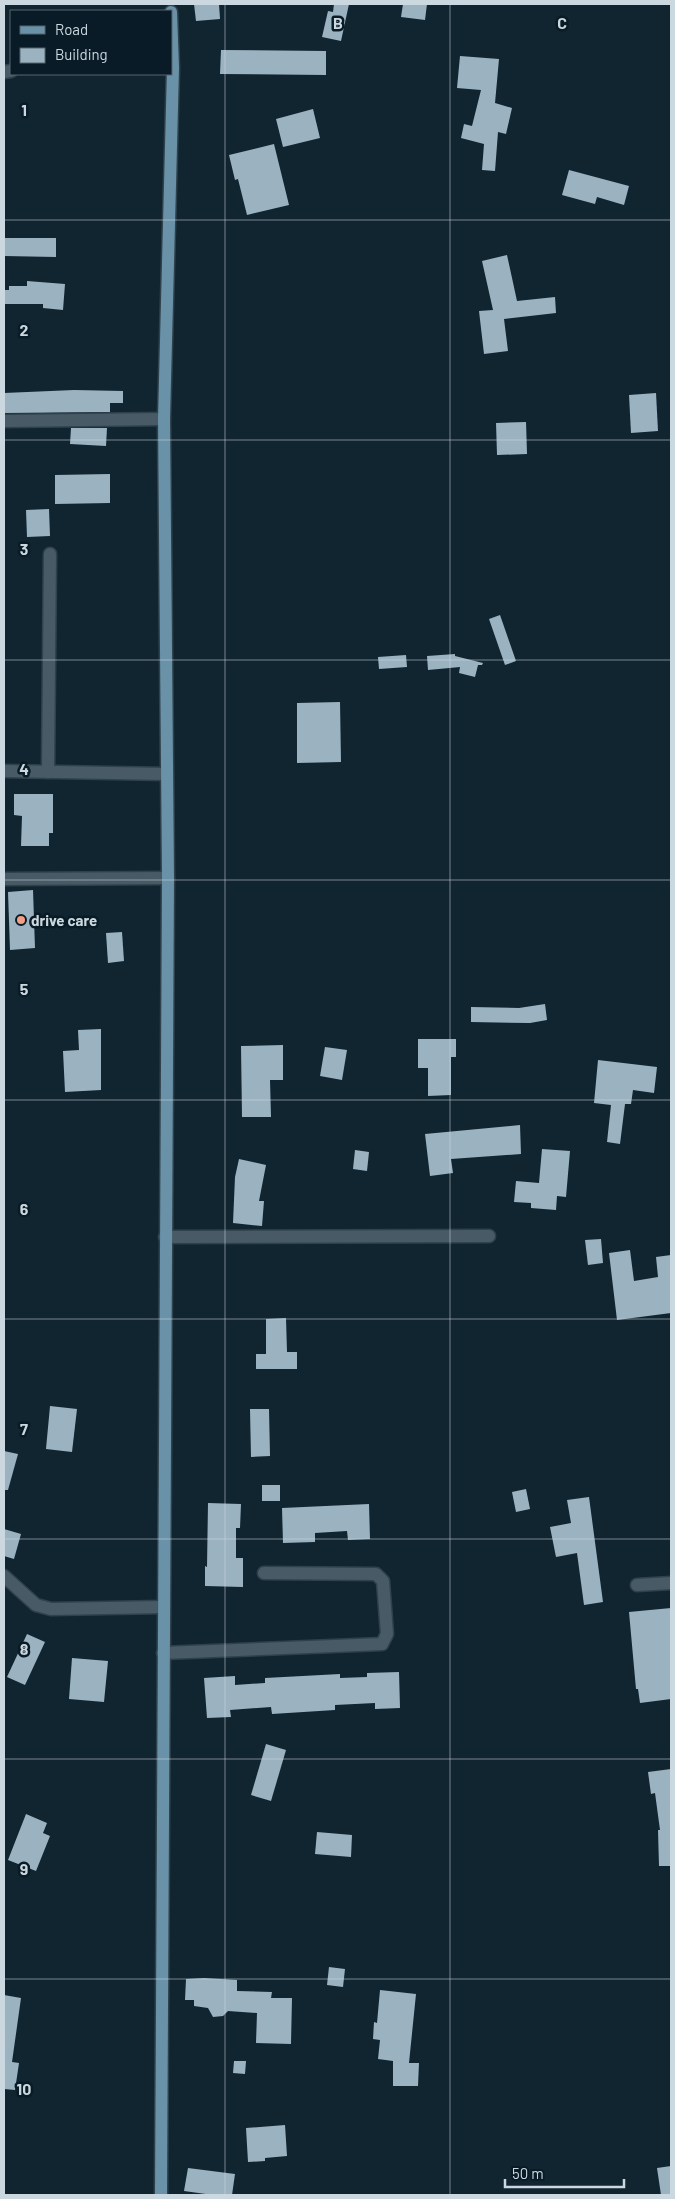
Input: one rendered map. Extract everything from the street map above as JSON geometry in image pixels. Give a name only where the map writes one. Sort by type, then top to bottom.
[{"type":"main road","points":[[161,2195],[168,878],[164,419],[174,68],[172,30]]},
{"type":"street","points":[[4,421],[164,419]]},
{"type":"street","points":[[48,772],[50,554]]},
{"type":"street","points":[[4,772],[166,774]]},
{"type":"street","points":[[4,879],[168,878]]},
{"type":"street","points":[[165,1236],[489,1236]]},
{"type":"street","points":[[163,1653],[382,1644],[388,1634],[384,1581],[376,1574],[264,1573]]},
{"type":"street","points":[[4,1576],[36,1605],[51,1609],[163,1607]]},
{"type":"street","points":[[637,1585],[671,1583]]},
{"type":"building","points":[[194,4],[219,4],[220,19],[196,21]]},
{"type":"building","points":[[334,4],[349,4],[341,41],[322,37],[328,11],[333,12]]},
{"type":"building","points":[[403,4],[427,4],[425,20],[401,17]]},
{"type":"building","points":[[221,50],[326,51],[326,75],[220,74]]},
{"type":"building","points":[[460,56],[499,59],[495,103],[512,108],[506,134],[498,132],[495,171],[482,170],[484,144],[461,138],[464,124],[472,126],[481,90],[457,88]]},
{"type":"building","points":[[313,109],[320,138],[283,147],[276,119]]},
{"type":"building","points":[[274,144],[289,205],[247,215],[238,179],[235,180],[229,155]]},
{"type":"building","points":[[569,170],[629,186],[624,205],[597,197],[595,204],[562,195]]},
{"type":"building","points":[[4,238],[56,238],[56,257],[4,256]]},
{"type":"building","points":[[507,255],[517,301],[555,297],[556,313],[504,319],[508,351],[484,354],[479,311],[493,310],[482,261]]},
{"type":"building","points":[[27,281],[65,284],[63,310],[43,308],[43,304],[4,304],[4,290],[9,290],[9,286],[27,286]]},
{"type":"building","points":[[74,390],[123,391],[123,403],[110,403],[110,412],[4,413],[4,393]]},
{"type":"building","points":[[656,393],[658,431],[631,433],[629,395]]},
{"type":"building","points":[[526,422],[527,454],[497,455],[496,423]]},
{"type":"building","points":[[71,428],[107,428],[106,446],[70,444]]},
{"type":"building","points":[[110,474],[110,503],[55,504],[55,475]]},
{"type":"building","points":[[49,509],[50,536],[27,537],[26,510]]},
{"type":"building","points":[[500,615],[516,661],[505,665],[489,619]]},
{"type":"building","points":[[455,654],[455,656],[483,663],[478,665],[475,677],[459,673],[460,667],[428,670],[427,656]]},
{"type":"building","points":[[406,655],[407,667],[379,669],[378,657]]},
{"type":"building","points":[[340,702],[341,762],[297,763],[297,703]]},
{"type":"building","points":[[14,794],[53,794],[53,833],[49,833],[49,846],[21,846],[22,816],[14,815]]},
{"type":"building","name":"drive care","points":[[33,890],[35,948],[10,950],[8,892]]},
{"type":"building","points":[[122,932],[124,961],[108,963],[106,933]]},
{"type":"building","points":[[545,1004],[547,1020],[530,1023],[471,1022],[471,1007],[519,1008]]},
{"type":"building","points":[[101,1029],[101,1090],[65,1092],[63,1051],[79,1050],[78,1030]]},
{"type":"building","points":[[418,1039],[456,1039],[456,1057],[451,1057],[451,1095],[428,1096],[428,1068],[418,1068]]},
{"type":"building","points":[[283,1045],[283,1080],[270,1080],[271,1117],[242,1117],[241,1046]]},
{"type":"building","points":[[325,1047],[347,1050],[342,1080],[320,1076]]},
{"type":"building","points":[[598,1060],[657,1067],[654,1093],[633,1090],[631,1104],[625,1104],[620,1144],[607,1142],[611,1105],[594,1103]]},
{"type":"building","points":[[520,1125],[521,1154],[451,1159],[453,1173],[430,1176],[425,1134]]},
{"type":"building","points":[[542,1149],[570,1151],[566,1197],[557,1196],[556,1210],[531,1208],[531,1203],[514,1202],[516,1181],[539,1183]]},
{"type":"building","points":[[355,1150],[369,1152],[367,1171],[353,1169]]},
{"type":"building","points":[[239,1159],[266,1165],[259,1201],[264,1201],[262,1226],[233,1223],[235,1177]]},
{"type":"building","points":[[601,1239],[603,1263],[588,1265],[585,1240]]},
{"type":"building","points":[[630,1250],[634,1281],[658,1277],[656,1257],[671,1255],[671,1313],[617,1320],[609,1253]]},
{"type":"building","points":[[286,1318],[287,1352],[297,1352],[297,1369],[256,1369],[256,1354],[266,1354],[266,1319]]},
{"type":"building","points":[[50,1406],[77,1409],[72,1452],[46,1449]]},
{"type":"building","points":[[250,1409],[269,1409],[270,1456],[251,1457]]},
{"type":"building","points":[[4,1451],[18,1454],[8,1490],[4,1490]]},
{"type":"building","points":[[262,1485],[280,1485],[280,1501],[262,1501]]},
{"type":"building","points":[[526,1489],[530,1509],[516,1512],[512,1492]]},
{"type":"building","points":[[589,1497],[603,1602],[584,1605],[577,1553],[556,1557],[550,1527],[571,1523],[567,1500]]},
{"type":"building","points":[[208,1503],[241,1504],[240,1528],[236,1528],[236,1558],[243,1558],[243,1587],[205,1586]]},
{"type":"building","points":[[369,1504],[370,1539],[348,1540],[347,1531],[315,1533],[315,1542],[283,1543],[282,1508]]},
{"type":"building","points":[[4,1529],[21,1534],[14,1559],[4,1556]]},
{"type":"building","points":[[671,1608],[671,1699],[640,1703],[638,1689],[636,1689],[629,1612]]},
{"type":"building","points":[[27,1634],[45,1642],[25,1685],[7,1677]]},
{"type":"building","points":[[72,1658],[108,1661],[104,1702],[69,1699]]},
{"type":"building","points":[[399,1672],[400,1708],[375,1709],[375,1703],[335,1705],[335,1710],[272,1714],[271,1707],[230,1710],[231,1717],[207,1718],[204,1678],[235,1676],[235,1685],[265,1683],[265,1678],[340,1674],[340,1678],[367,1677],[367,1673]]},
{"type":"building","points":[[266,1744],[286,1750],[271,1801],[251,1795]]},
{"type":"building","points":[[671,1769],[671,1866],[659,1866],[658,1830],[660,1830],[655,1793],[651,1794],[648,1772]]},
{"type":"building","points":[[26,1814],[47,1823],[43,1833],[50,1836],[36,1871],[8,1860]]},
{"type":"building","points":[[317,1832],[352,1835],[351,1857],[315,1854]]},
{"type":"building","points":[[329,1967],[345,1969],[343,1987],[327,1985]]},
{"type":"building","points":[[186,1979],[237,1980],[237,1991],[272,1992],[271,1998],[292,1998],[291,2044],[256,2043],[257,2013],[228,2011],[223,2016],[213,2017],[208,2008],[194,2006],[194,2000],[185,2000]]},
{"type":"building","points":[[380,1990],[416,1994],[409,2063],[419,2063],[418,2086],[393,2086],[393,2061],[378,2059],[380,2040],[373,2039],[374,2022],[377,2023]]},
{"type":"building","points":[[4,1995],[21,1998],[12,2062],[19,2063],[15,2090],[4,2089]]},
{"type":"building","points":[[234,2061],[246,2061],[245,2074],[233,2073]]},
{"type":"building","points":[[285,2125],[287,2156],[265,2158],[265,2161],[248,2162],[246,2128]]},
{"type":"building","points":[[671,2166],[671,2195],[661,2195],[657,2168]]},
{"type":"building","points":[[188,2168],[235,2174],[232,2195],[213,2195],[184,2191]]},
{"type":"place","name":"drive care","points":[[21,920]]}]
